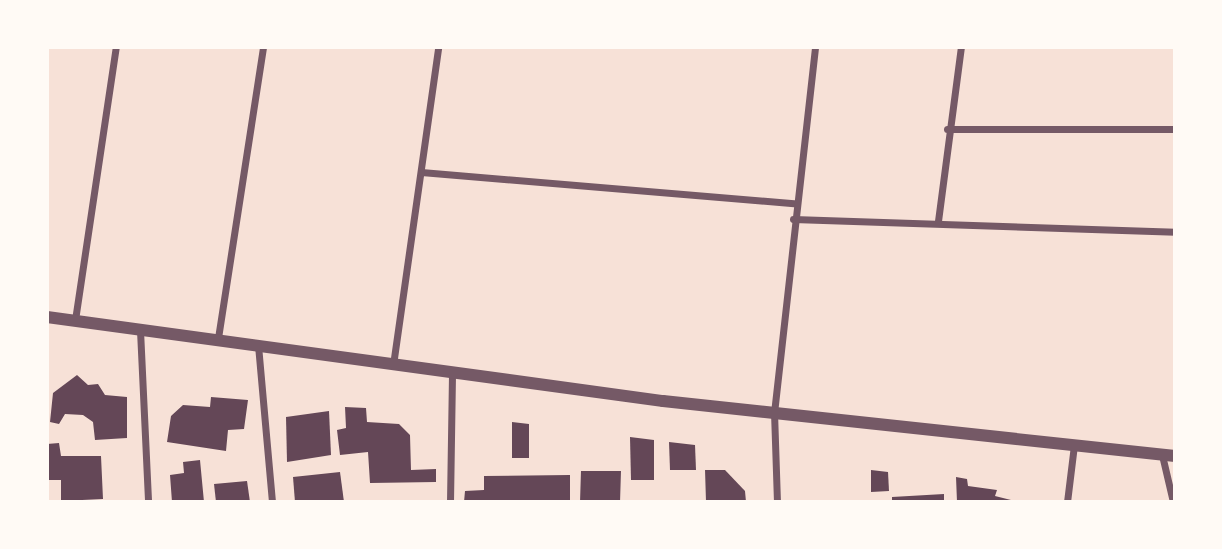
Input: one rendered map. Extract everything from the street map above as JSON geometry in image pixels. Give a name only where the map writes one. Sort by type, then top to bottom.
[{"type":"street","points":[[75,320],[117,47]]},
{"type":"street","points":[[218,338],[263,47]]},
{"type":"street","points":[[393,365],[438,47]]},
{"type":"street","points":[[777,502],[774,413],[794,203],[816,47]]},
{"type":"street","points":[[938,221],[947,129],[961,47]]},
{"type":"street","points":[[947,129],[1175,129]]},
{"type":"street","points":[[421,173],[794,203]]},
{"type":"street","points":[[793,219],[938,221],[1050,230],[1175,232]]},
{"type":"street","points":[[47,317],[218,338],[452,373],[774,413],[1169,456],[1173,502]]},
{"type":"street","points":[[140,329],[148,502]]},
{"type":"street","points":[[258,344],[272,502]]},
{"type":"street","points":[[450,502],[452,373]]},
{"type":"street","points":[[1067,502],[1074,445]]},
{"type":"building","points":[[77,375],[88,385],[98,384],[105,395],[127,397],[127,438],[95,440],[93,422],[83,415],[65,414],[59,424],[50,422],[53,393]]},
{"type":"building","points":[[211,397],[248,400],[244,429],[228,430],[226,451],[167,442],[171,416],[183,405],[210,407]]},
{"type":"building","points":[[345,407],[366,408],[367,422],[399,424],[410,435],[411,470],[436,469],[436,482],[370,483],[368,452],[340,455],[337,430],[346,428]]},
{"type":"building","points":[[329,411],[331,455],[287,462],[286,417]]},
{"type":"building","points":[[512,422],[529,424],[529,458],[512,458]]},
{"type":"building","points":[[630,437],[654,440],[654,480],[631,480]]},
{"type":"building","points":[[669,442],[695,445],[696,470],[670,470]]},
{"type":"building","points":[[59,443],[61,456],[101,456],[103,499],[61,501],[61,480],[47,480],[47,444]]},
{"type":"building","points":[[200,460],[204,502],[172,502],[170,475],[184,473],[183,462]]},
{"type":"building","points":[[705,470],[725,470],[745,491],[746,502],[706,502]]},
{"type":"building","points":[[871,470],[888,472],[889,491],[871,492]]},
{"type":"building","points":[[581,471],[621,471],[620,502],[580,502]]},
{"type":"building","points":[[340,472],[344,502],[295,502],[293,477]]},
{"type":"building","points":[[570,475],[570,502],[464,502],[465,491],[484,490],[484,476]]},
{"type":"building","points":[[956,477],[967,479],[968,486],[997,490],[995,496],[1019,502],[957,502]]},
{"type":"building","points":[[247,481],[250,502],[216,502],[214,484]]},
{"type":"building","points":[[944,494],[944,502],[892,502],[892,497]]}]
